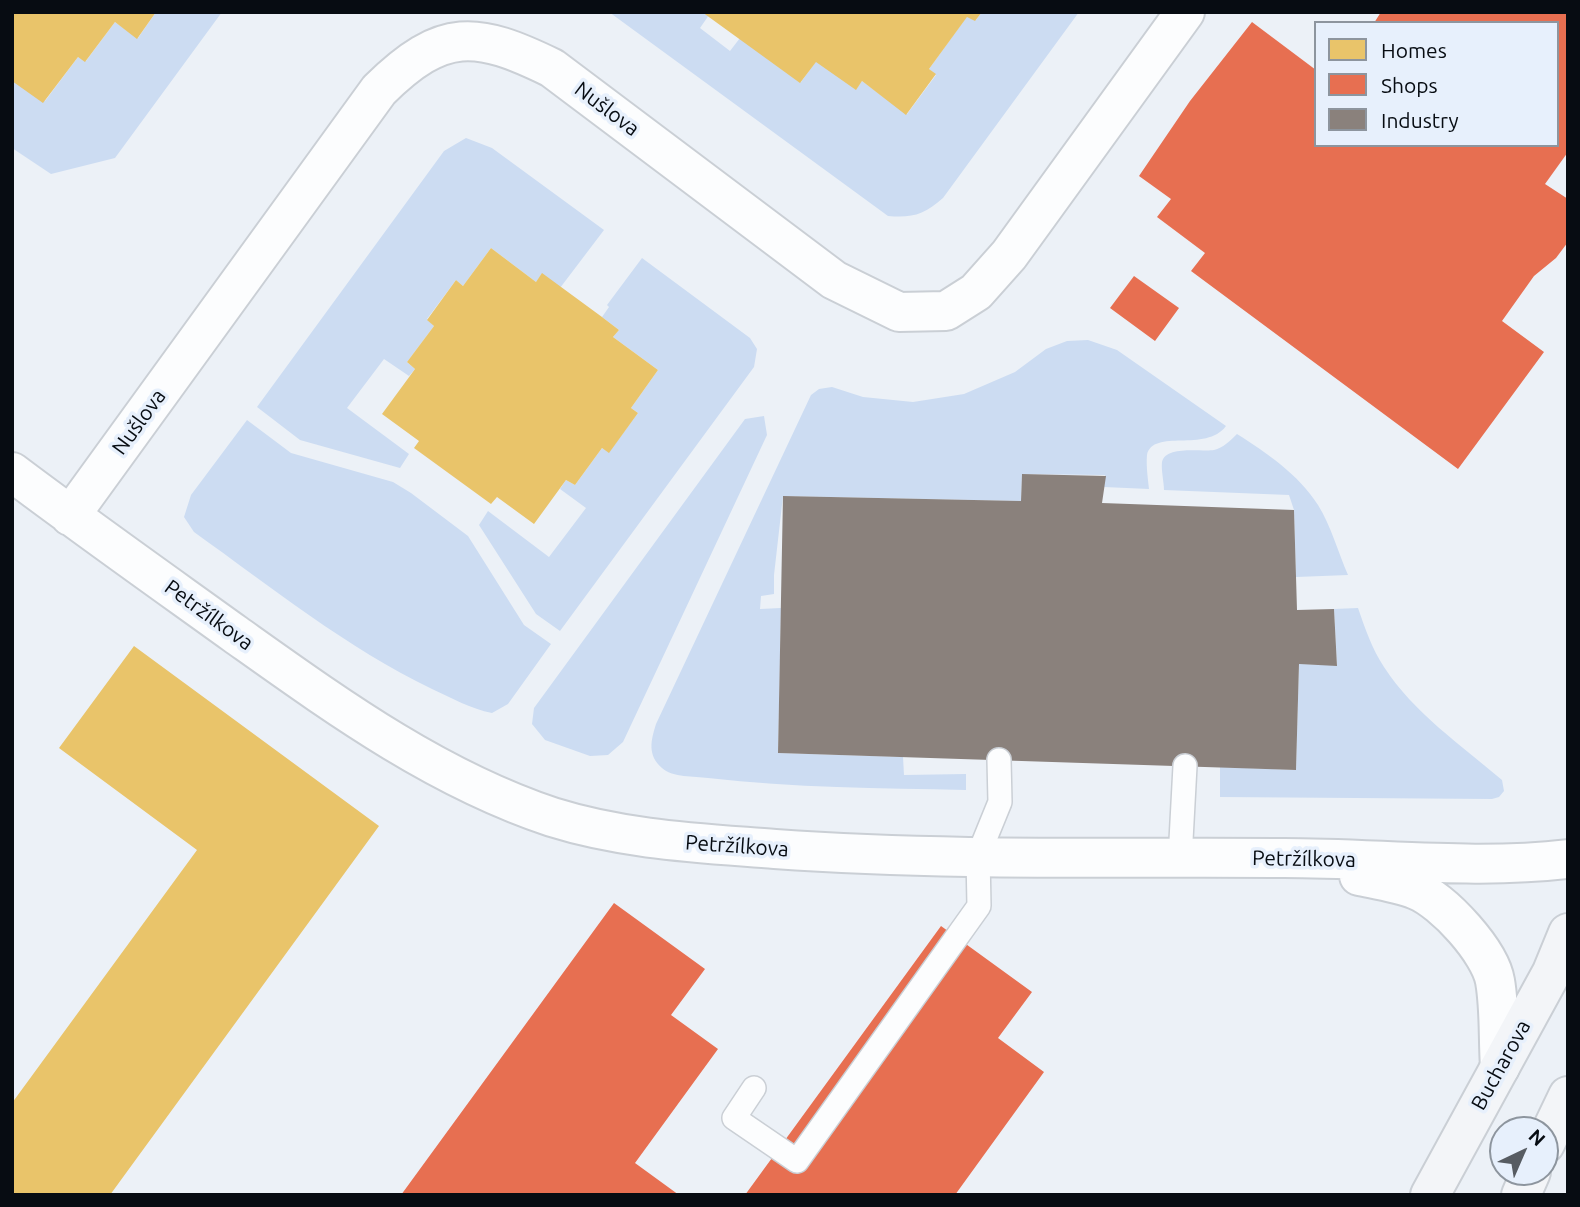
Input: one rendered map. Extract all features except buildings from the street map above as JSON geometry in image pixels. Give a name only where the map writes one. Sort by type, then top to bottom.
[{"type":"main road","name":"Bucharova","points":[[1430,1195],[1552,972],[1568,933]]},
{"type":"main road","points":[[1559,1116],[1568,1097]]},
{"type":"street","name":"Nušlova","points":[[70,516],[379,90],[399,71],[427,52],[449,43],[473,40],[501,46],[552,68],[834,280],[899,312],[946,311],[976,292],[1009,255],[1185,12]]},
{"type":"street","name":"Petržílkova","points":[[12,472],[350,716],[451,775],[552,817],[653,840],[834,853],[1180,859],[1289,858],[1524,864],[1568,859]]},
{"type":"street","points":[[1289,858],[1419,891],[1452,917],[1474,940],[1490,964],[1495,981],[1500,1067]]},
{"type":"lane","points":[[754,1088],[734,1118],[797,1161],[979,906],[978,856],[1000,802],[999,760]]},
{"type":"lane","points":[[1180,859],[1185,766]]},
{"type":"shaded area","points":[[156,12],[222,12],[115,158],[51,174],[12,148],[12,78],[45,101],[78,57],[86,61],[115,22],[138,38]]},
{"type":"shaded area","points":[[609,12],[705,12],[709,15],[700,28],[730,51],[740,38],[801,82],[817,60],[856,89],[862,81],[907,114],[936,75],[929,69],[968,15],[976,20],[982,12],[1079,12],[943,198],[924,212],[911,216],[888,216]]},
{"type":"shaded area","points":[[466,138],[492,148],[604,230],[560,288],[542,274],[536,282],[491,248],[463,286],[456,280],[427,319],[434,326],[407,362],[415,369],[409,376],[384,359],[347,408],[409,454],[400,468],[300,440],[257,407],[444,151]]},
{"type":"shaded area","points":[[642,258],[750,338],[757,349],[754,367],[560,631],[536,614],[479,525],[488,511],[549,557],[586,508],[560,489],[566,480],[575,485],[602,448],[609,452],[638,413],[631,408],[658,370],[613,337],[619,330],[602,317],[609,307],[607,305]]},
{"type":"shaded area","points":[[1088,340],[1117,350],[1226,426],[1217,434],[1206,438],[1169,441],[1151,447],[1147,455],[1149,489],[1104,487],[1105,475],[1022,474],[1021,501],[783,496],[774,594],[761,596],[760,609],[781,608],[778,753],[903,757],[904,775],[966,774],[966,790],[772,784],[672,774],[657,763],[652,753],[656,724],[811,395],[819,389],[832,387],[863,397],[913,402],[964,394],[1015,372],[1046,349],[1067,341]]},
{"type":"shaded area","points":[[764,416],[767,435],[623,742],[608,755],[590,756],[545,740],[532,724],[534,708],[745,419]]},
{"type":"shaded area","points":[[247,420],[291,453],[393,482],[468,536],[524,625],[551,644],[508,704],[492,713],[484,711],[401,673],[310,616],[194,532],[184,517],[191,495]]},
{"type":"shaded area","points":[[1237,434],[1281,465],[1310,494],[1327,522],[1348,575],[1296,577],[1294,510],[1289,495],[1164,490],[1162,462],[1170,453],[1217,449]]},
{"type":"shaded area","points":[[1358,608],[1376,653],[1396,684],[1439,728],[1502,780],[1504,791],[1499,797],[1220,797],[1220,767],[1296,770],[1299,664],[1337,665],[1334,609]]}]
